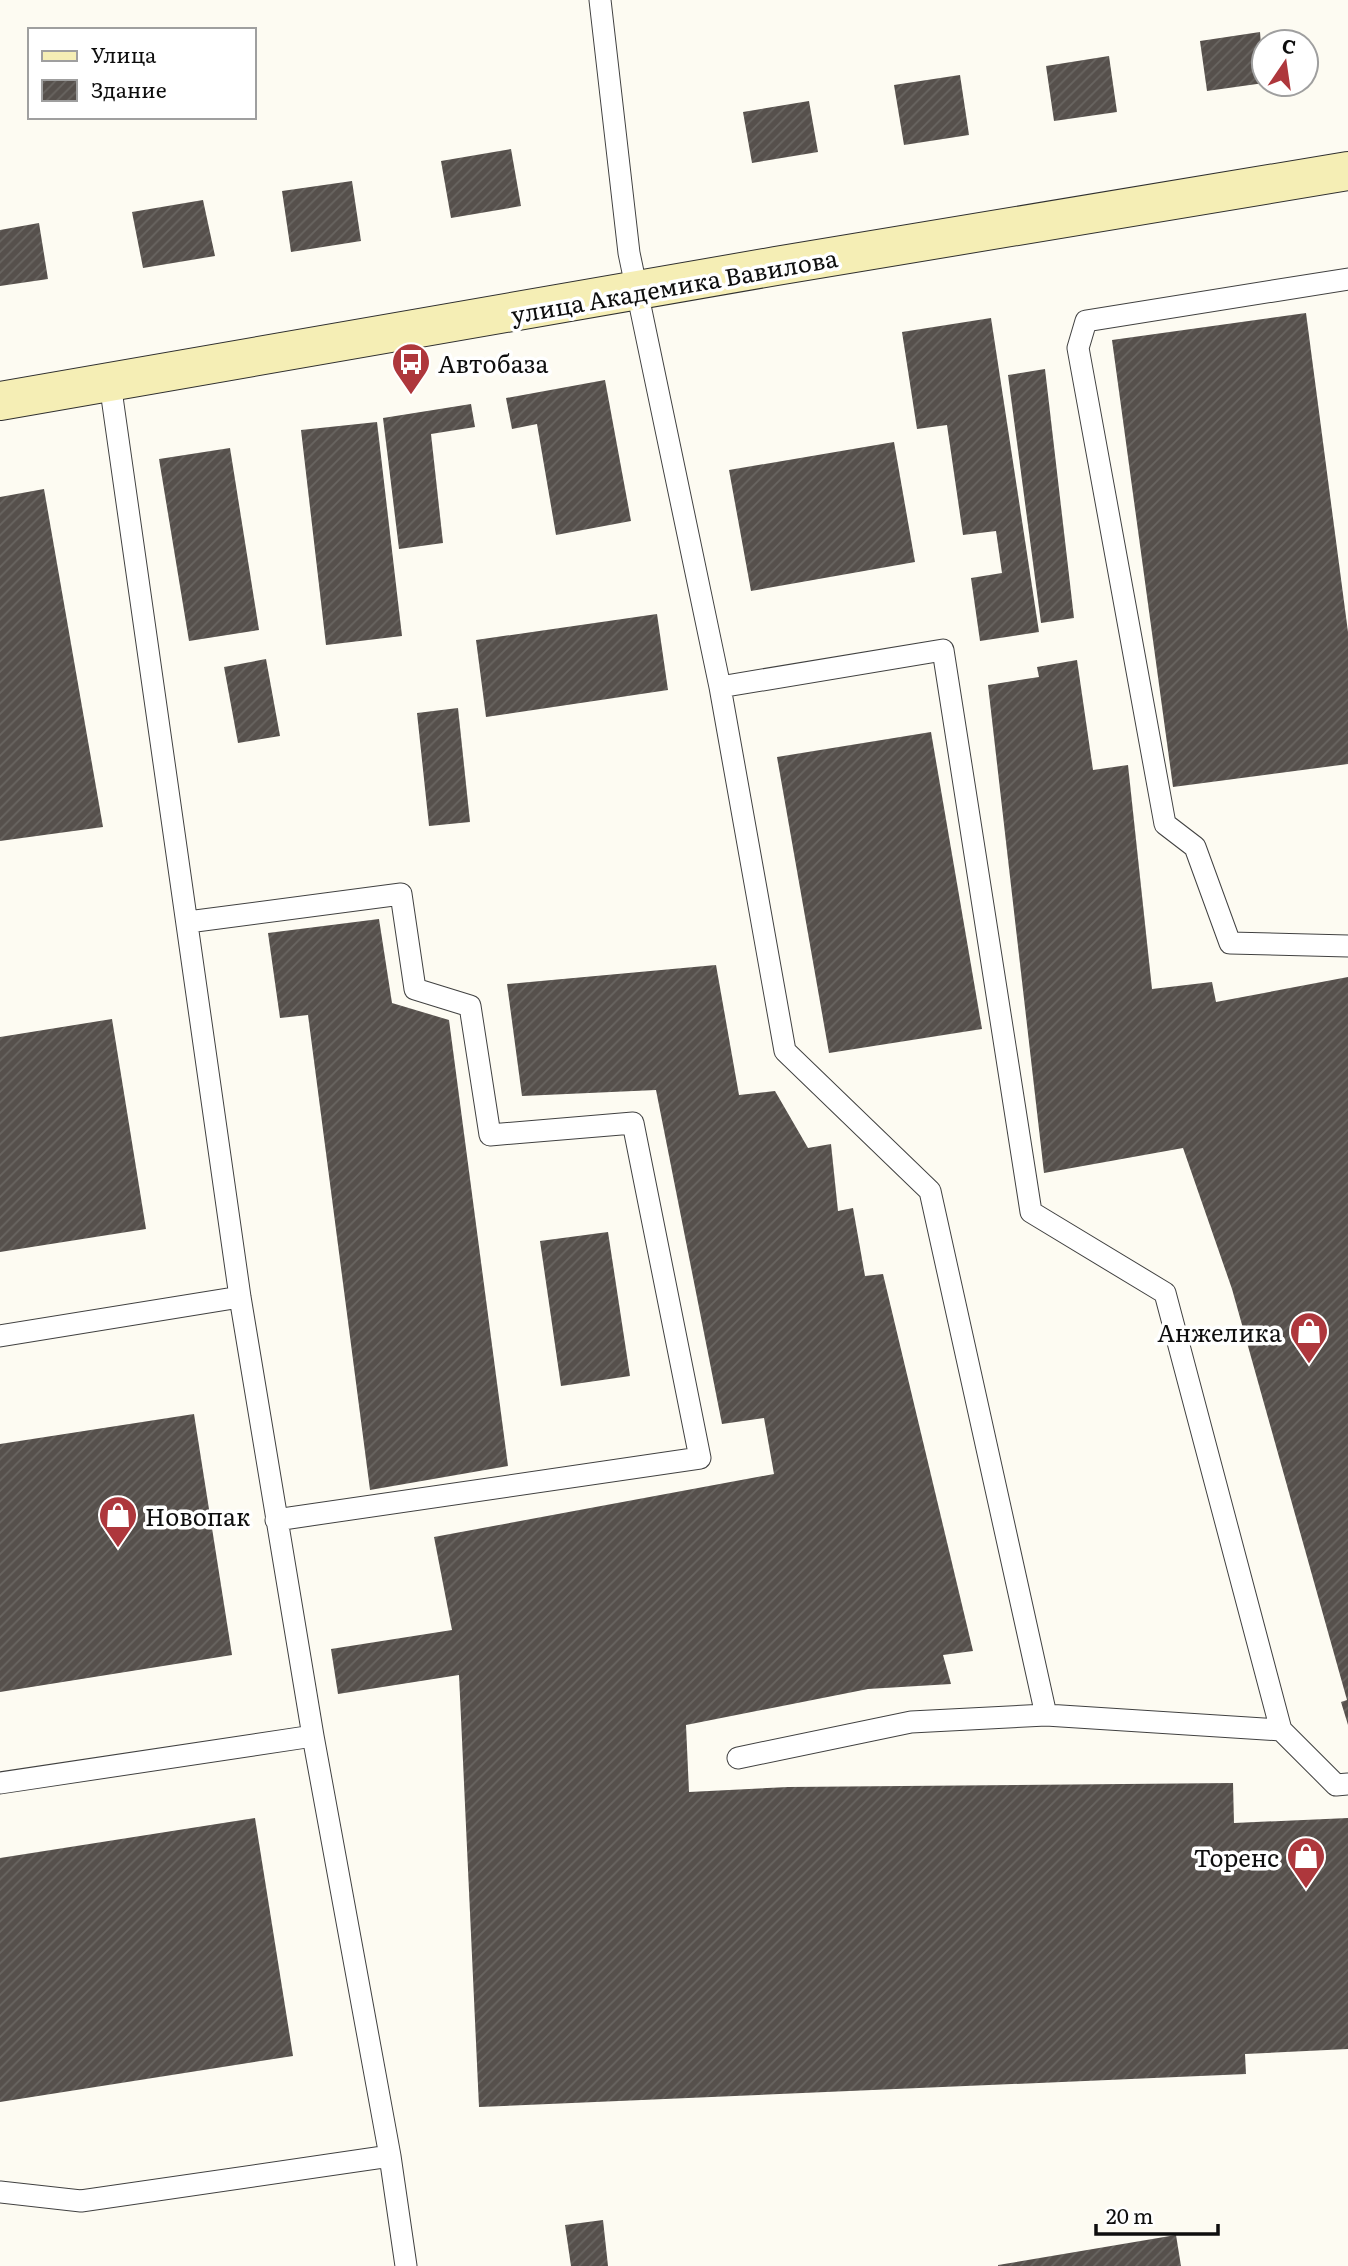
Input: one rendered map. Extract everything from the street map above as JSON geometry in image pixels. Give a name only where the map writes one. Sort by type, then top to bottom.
[{"type":"street","name":"улица Академика Вавилова","points":[[0,401],[1348,171]]},
{"type":"lane","points":[[600,0],[629,253],[720,687],[785,1051],[930,1191],[1046,1715]]},
{"type":"lane","points":[[1348,279],[1086,321],[1077,348],[1165,824],[1195,847],[1230,943],[1348,946]]},
{"type":"lane","points":[[110,383],[240,1297],[313,1737],[390,2156],[406,2266]]},
{"type":"lane","points":[[720,687],[943,650],[1031,1212],[1165,1293],[1281,1730],[1336,1785],[1348,1784]]},
{"type":"lane","points":[[188,922],[401,894],[415,989],[470,1006],[490,1135],[633,1123],[700,1458],[276,1520]]},
{"type":"lane","points":[[0,1336],[240,1297]]},
{"type":"lane","points":[[738,1758],[911,1722],[1046,1715],[1281,1730]]},
{"type":"lane","points":[[0,1783],[313,1737]]},
{"type":"lane","points":[[0,2192],[81,2201],[390,2156]]},
{"type":"building","points":[[1250,34],[1250,85],[1207,91],[1200,41]]},
{"type":"building","points":[[1109,56],[1117,112],[1054,121],[1046,66]]},
{"type":"building","points":[[960,75],[969,135],[904,145],[894,85]]},
{"type":"building","points":[[809,101],[818,152],[752,163],[743,112]]},
{"type":"building","points":[[511,149],[521,206],[451,218],[441,161]]},
{"type":"building","points":[[352,181],[361,241],[291,252],[282,191]]},
{"type":"building","points":[[203,200],[215,256],[143,268],[132,212]]},
{"type":"building","points":[[39,223],[48,279],[0,286],[0,230]]},
{"type":"building","points":[[1306,313],[1348,632],[1348,764],[1173,787],[1112,340]]},
{"type":"building","points":[[991,318],[1039,632],[980,641],[971,578],[1002,573],[996,531],[963,535],[947,425],[917,429],[902,332]]},
{"type":"building","points":[[1045,369],[1074,618],[1041,623],[1008,375]]},
{"type":"building","points":[[605,380],[631,521],[556,535],[537,424],[512,429],[506,398]]},
{"type":"building","points":[[471,404],[475,427],[431,434],[443,543],[399,549],[383,418]]},
{"type":"building","points":[[377,422],[402,636],[326,645],[301,430]]},
{"type":"building","points":[[894,442],[915,562],[751,591],[729,470]]},
{"type":"building","points":[[230,448],[259,630],[189,641],[159,459]]},
{"type":"building","points":[[44,489],[103,827],[0,841],[0,497]]},
{"type":"building","points":[[657,614],[668,690],[486,717],[476,640]]},
{"type":"building","points":[[266,659],[280,736],[238,743],[224,667]]},
{"type":"building","points":[[1077,660],[1093,770],[1128,765],[1152,989],[1212,982],[1216,1002],[1348,977],[1348,1725],[1341,1702],[1347,1700],[1232,1289],[1183,1148],[1044,1173],[988,685],[1039,677],[1037,667]]},
{"type":"building","points":[[458,708],[470,822],[429,826],[417,713]]},
{"type":"building","points":[[931,732],[982,1029],[829,1053],[777,757]]},
{"type":"building","points":[[379,919],[392,1003],[449,1020],[508,1466],[370,1490],[308,1015],[280,1018],[268,933]]},
{"type":"building","points":[[716,965],[739,1095],[775,1091],[808,1148],[831,1144],[838,1211],[853,1208],[865,1276],[883,1274],[973,1651],[943,1655],[951,1684],[868,1689],[686,1725],[689,1792],[788,1787],[1233,1783],[1234,1823],[1348,1818],[1348,2049],[1245,2054],[1246,2074],[479,2107],[459,1675],[338,1694],[331,1649],[452,1630],[434,1537],[774,1474],[764,1418],[722,1424],[656,1090],[522,1096],[507,984]]},
{"type":"building","points":[[112,1019],[146,1229],[0,1252],[0,1037]]},
{"type":"building","points":[[608,1232],[630,1376],[561,1386],[540,1241]]},
{"type":"building","points":[[194,1414],[232,1655],[0,1692],[0,1444]]},
{"type":"building","points":[[255,1818],[293,2056],[0,2102],[0,1858]]},
{"type":"building","points":[[603,2220],[608,2266],[571,2266],[565,2225]]},
{"type":"building","points":[[1176,2235],[1181,2266],[998,2266],[998,2265]]},
{"type":"place","name":"Автобаза","points":[[411,396]]},
{"type":"place","name":"Анжелика","points":[[1309,1365]]},
{"type":"place","name":"Новопак","points":[[118,1549]]},
{"type":"place","name":"Торенс","points":[[1306,1890]]}]
